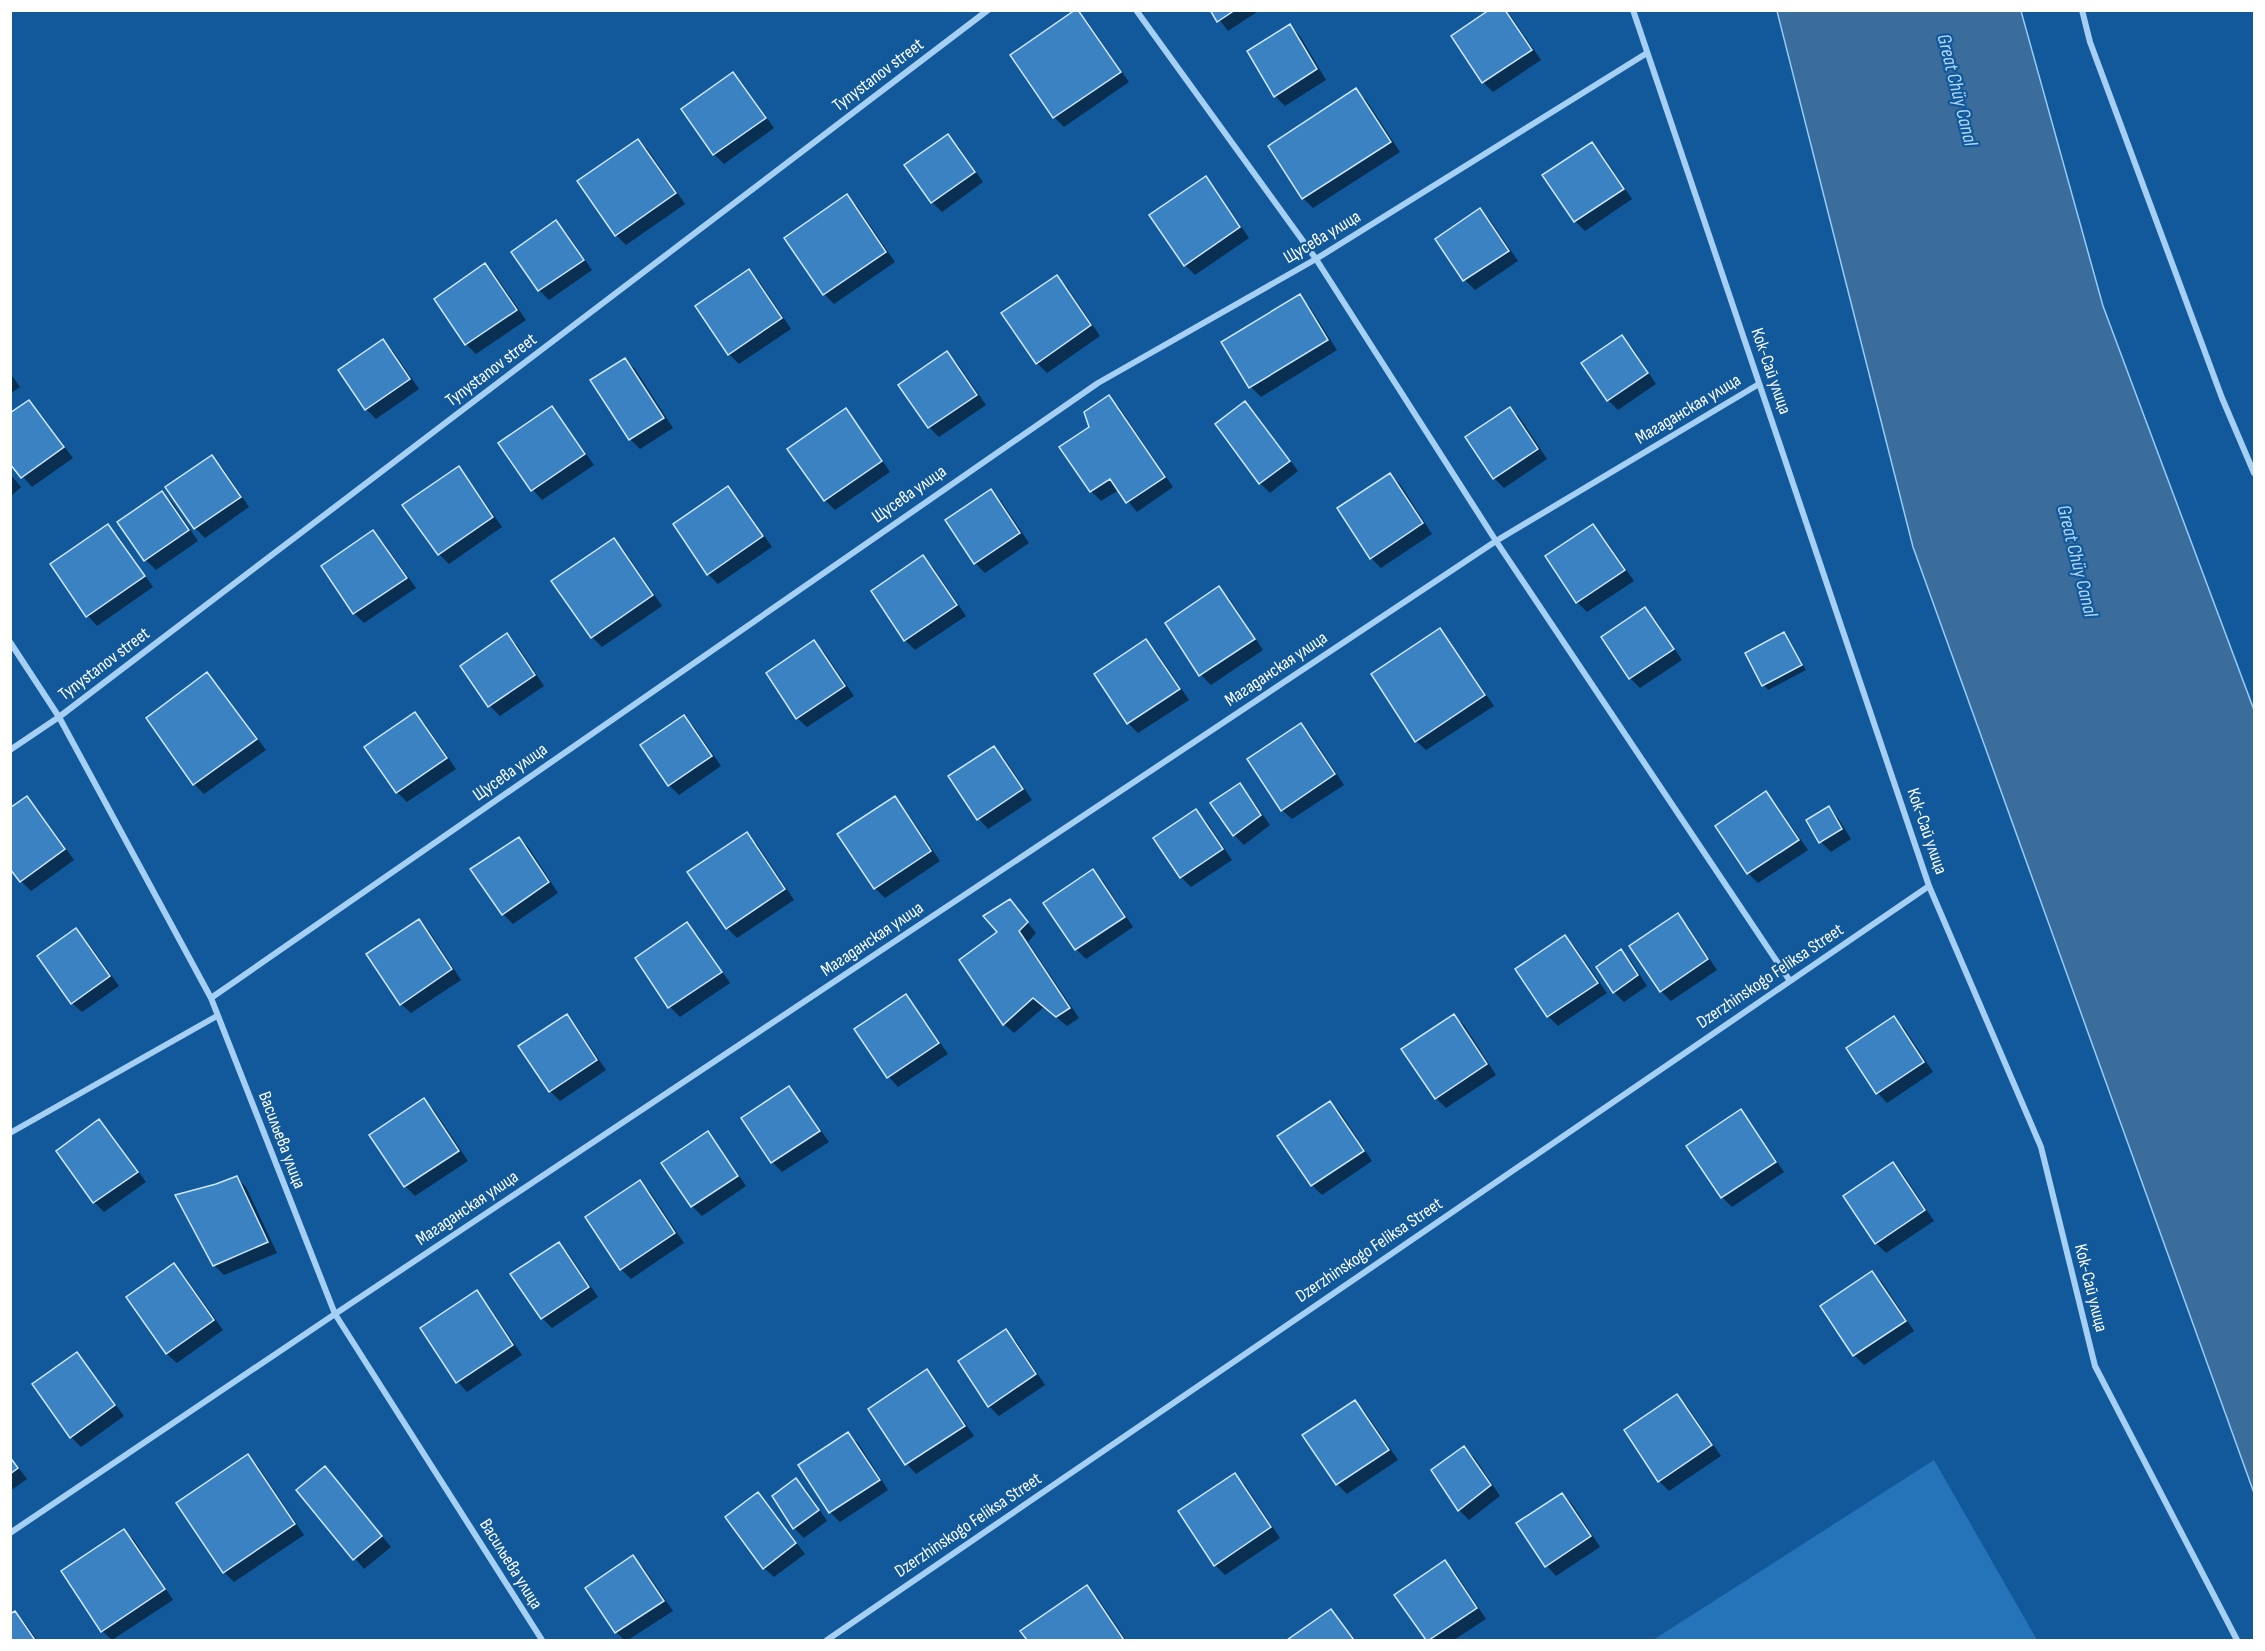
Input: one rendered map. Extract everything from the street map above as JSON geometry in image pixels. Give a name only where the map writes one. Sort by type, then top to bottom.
[{"type":"street","name":"Tynystanov street","points":[[10,750],[59,717],[988,10]]},
{"type":"street","points":[[1136,10],[1316,259],[1496,541],[1790,981]]},
{"type":"street","name":"Кок-Сай улица","points":[[1634,10],[1929,886],[2041,1148],[2095,1366],[2237,1641]]},
{"type":"street","points":[[2082,10],[2090,42],[2222,398],[2254,473]]},
{"type":"street","name":"Щусева улица","points":[[212,998],[1046,417],[1098,383],[1316,259],[1647,53]]},
{"type":"street","name":"Магаданская улица","points":[[10,1533],[1496,541],[1759,384]]},
{"type":"street","name":"Васильева улица","points":[[10,642],[59,717],[212,998],[217,1016],[335,1314],[542,1641]]},
{"type":"street","name":"Dzerzhinskogo Feliksa Street","points":[[827,1641],[1929,886]]},
{"type":"street","points":[[10,1133],[217,1016]]},
{"type":"shaded area","points":[[1934,1460],[2037,1640],[1653,1640]]},
{"type":"water","name":"Great Chüy Canal","points":[[1777,11],[2021,11],[2103,306],[2254,710],[2254,1493],[1913,547]]},
{"type":"building","points":[[1078,10],[1121,72],[1053,118],[1010,55]]},
{"type":"building","points":[[1210,10],[1235,10],[1217,22]]},
{"type":"building","points":[[1489,10],[1505,10],[1532,50],[1482,83],[1451,36]]},
{"type":"building","points":[[1290,24],[1317,69],[1274,97],[1247,51]]},
{"type":"building","points":[[733,72],[766,118],[713,155],[681,109]]},
{"type":"building","points":[[1356,88],[1391,142],[1302,199],[1268,146]]},
{"type":"building","points":[[948,134],[975,172],[931,203],[904,165]]},
{"type":"building","points":[[638,139],[676,193],[615,236],[577,181]]},
{"type":"building","points":[[1592,142],[1624,189],[1574,222],[1542,175]]},
{"type":"building","points":[[1206,176],[1240,227],[1184,266],[1149,215]]},
{"type":"building","points":[[847,194],[886,252],[823,295],[784,238]]},
{"type":"building","points":[[1480,208],[1509,251],[1463,281],[1435,239]]},
{"type":"building","points":[[556,220],[584,260],[538,291],[511,252]]},
{"type":"building","points":[[485,263],[517,310],[465,345],[434,299]]},
{"type":"building","points":[[749,269],[782,318],[728,355],[695,306]]},
{"type":"building","points":[[1057,275],[1091,325],[1036,364],[1001,313]]},
{"type":"building","points":[[1300,294],[1328,340],[1249,388],[1221,342]]},
{"type":"building","points":[[1622,335],[1648,373],[1607,401],[1581,363]]},
{"type":"building","points":[[383,339],[410,379],[365,410],[338,370]]},
{"type":"building","points":[[947,351],[977,395],[928,428],[898,385]]},
{"type":"building","points":[[625,358],[664,418],[629,440],[590,380]]},
{"type":"building","points":[[1109,395],[1165,477],[1126,503],[1110,479],[1090,492],[1059,447],[1089,427],[1084,412]]},
{"type":"building","points":[[29,400],[64,447],[21,478],[10,464],[10,413]]},
{"type":"building","points":[[1245,401],[1290,461],[1259,484],[1215,424]]},
{"type":"building","points":[[552,406],[585,454],[531,491],[498,443]]},
{"type":"building","points":[[1510,407],[1538,449],[1493,479],[1465,437]]},
{"type":"building","points":[[846,408],[882,461],[824,501],[787,449]]},
{"type":"building","points":[[212,455],[241,497],[194,529],[165,487]]},
{"type":"building","points":[[459,466],[493,517],[438,555],[402,505]]},
{"type":"building","points":[[1390,473],[1423,523],[1370,559],[1337,508]]},
{"type":"building","points":[[728,486],[763,536],[707,575],[673,524]]},
{"type":"building","points":[[991,489],[1020,533],[974,564],[945,520]]},
{"type":"building","points":[[162,491],[189,530],[144,561],[117,522]]},
{"type":"building","points":[[108,524],[145,576],[86,617],[50,564]]},
{"type":"building","points":[[1593,524],[1625,570],[1576,603],[1545,556]]},
{"type":"building","points":[[373,530],[407,578],[353,614],[321,566]]},
{"type":"building","points":[[614,538],[653,595],[591,638],[551,581]]},
{"type":"building","points":[[923,555],[957,605],[904,641],[871,591]]},
{"type":"building","points":[[1219,586],[1255,639],[1199,676],[1165,623]]},
{"type":"building","points":[[1645,607],[1674,649],[1629,679],[1601,637]]},
{"type":"building","points":[[1440,628],[1485,695],[1415,742],[1371,674]]},
{"type":"building","points":[[1784,632],[1802,665],[1762,686],[1745,653]]},
{"type":"building","points":[[507,633],[535,675],[488,707],[460,666]]},
{"type":"building","points":[[1146,639],[1180,689],[1127,724],[1094,674]]},
{"type":"building","points":[[814,640],[845,686],[796,719],[766,673]]},
{"type":"building","points":[[207,672],[257,739],[193,785],[146,718]]},
{"type":"building","points":[[415,712],[447,758],[396,793],[364,747]]},
{"type":"building","points":[[684,715],[712,756],[668,786],[640,745]]},
{"type":"building","points":[[1301,723],[1335,774],[1281,811],[1247,759]]},
{"type":"building","points":[[994,746],[1023,789],[977,820],[948,776]]},
{"type":"building","points":[[1240,783],[1261,815],[1233,836],[1210,803]]},
{"type":"building","points":[[1766,791],[1799,840],[1747,874],[1715,826]]},
{"type":"building","points":[[27,796],[65,849],[20,882],[10,869],[10,808]]},
{"type":"building","points":[[895,796],[931,851],[874,889],[837,834]]},
{"type":"building","points":[[1829,806],[1842,829],[1819,843],[1806,820]]},
{"type":"building","points":[[1196,809],[1223,849],[1180,878],[1153,838]]},
{"type":"building","points":[[747,832],[785,889],[726,929],[687,872]]},
{"type":"building","points":[[519,837],[549,882],[502,915],[470,869]]},
{"type":"building","points":[[1093,869],[1125,917],[1075,950],[1043,903]]},
{"type":"building","points":[[1010,899],[1028,922],[1019,931],[1070,1008],[1056,1017],[1033,998],[1003,1025],[959,960],[997,932],[983,916]]},
{"type":"building","points":[[1678,913],[1708,959],[1660,992],[1629,946]]},
{"type":"building","points":[[419,919],[452,969],[400,1005],[366,954]]},
{"type":"building","points":[[687,922],[722,972],[668,1008],[635,958]]},
{"type":"building","points":[[76,928],[110,976],[71,1004],[37,956]]},
{"type":"building","points":[[1565,935],[1598,983],[1547,1017],[1515,969]]},
{"type":"building","points":[[1621,949],[1638,975],[1613,993],[1596,967]]},
{"type":"building","points":[[906,994],[939,1043],[887,1078],[854,1029]]},
{"type":"building","points":[[567,1014],[597,1060],[549,1092],[518,1046]]},
{"type":"building","points":[[1454,1014],[1487,1064],[1435,1099],[1401,1049]]},
{"type":"building","points":[[1894,1016],[1924,1062],[1876,1094],[1846,1048]]},
{"type":"building","points":[[789,1086],[820,1131],[771,1163],[741,1118]]},
{"type":"building","points":[[424,1098],[459,1151],[404,1187],[369,1135]]},
{"type":"building","points":[[1330,1101],[1364,1151],[1311,1186],[1277,1136]]},
{"type":"building","points":[[1741,1109],[1776,1162],[1721,1198],[1686,1146]]},
{"type":"building","points":[[99,1119],[138,1172],[93,1203],[56,1151]]},
{"type":"building","points":[[708,1131],[738,1176],[691,1207],[661,1163]]},
{"type":"building","points":[[1893,1162],[1925,1210],[1875,1244],[1843,1196]]},
{"type":"building","points":[[237,1176],[268,1242],[213,1266],[175,1195]]},
{"type":"building","points":[[640,1180],[675,1233],[620,1270],[585,1217]]},
{"type":"building","points":[[559,1242],[589,1287],[541,1319],[510,1274]]},
{"type":"building","points":[[174,1263],[214,1320],[166,1354],[126,1297]]},
{"type":"building","points":[[1872,1271],[1906,1321],[1853,1356],[1820,1306]]},
{"type":"building","points":[[477,1290],[513,1345],[456,1383],[420,1328]]},
{"type":"building","points":[[1006,1329],[1036,1374],[988,1407],[958,1361]]},
{"type":"building","points":[[77,1352],[115,1405],[70,1438],[32,1384]]},
{"type":"building","points":[[927,1369],[965,1426],[905,1465],[868,1409]]},
{"type":"building","points":[[1677,1394],[1712,1445],[1658,1482],[1624,1430]]},
{"type":"building","points":[[1355,1400],[1389,1450],[1336,1485],[1302,1435]]},
{"type":"building","points":[[848,1432],[880,1480],[829,1513],[798,1465]]},
{"type":"building","points":[[1464,1446],[1491,1485],[1458,1511],[1431,1470]]},
{"type":"building","points":[[248,1454],[295,1524],[223,1573],[176,1503]]},
{"type":"building","points":[[10,1457],[18,1468],[10,1474]]},
{"type":"building","points":[[325,1466],[382,1536],[353,1560],[296,1490]]},
{"type":"building","points":[[1235,1473],[1271,1527],[1214,1566],[1178,1511]]},
{"type":"building","points":[[796,1478],[819,1510],[793,1529],[772,1496]]},
{"type":"building","points":[[758,1492],[796,1543],[763,1569],[725,1517]]},
{"type":"building","points":[[1562,1493],[1591,1536],[1545,1567],[1516,1523]]},
{"type":"building","points":[[124,1529],[165,1589],[101,1632],[61,1571]]},
{"type":"building","points":[[633,1555],[664,1601],[615,1633],[585,1588]]},
{"type":"building","points":[[1445,1560],[1477,1608],[1426,1640],[1394,1595]]},
{"type":"building","points":[[1087,1585],[1124,1640],[1027,1640],[1020,1631]]},
{"type":"building","points":[[1331,1609],[1354,1640],[1287,1640]]},
{"type":"building","points":[[15,1611],[35,1640],[10,1640],[10,1614]]}]
